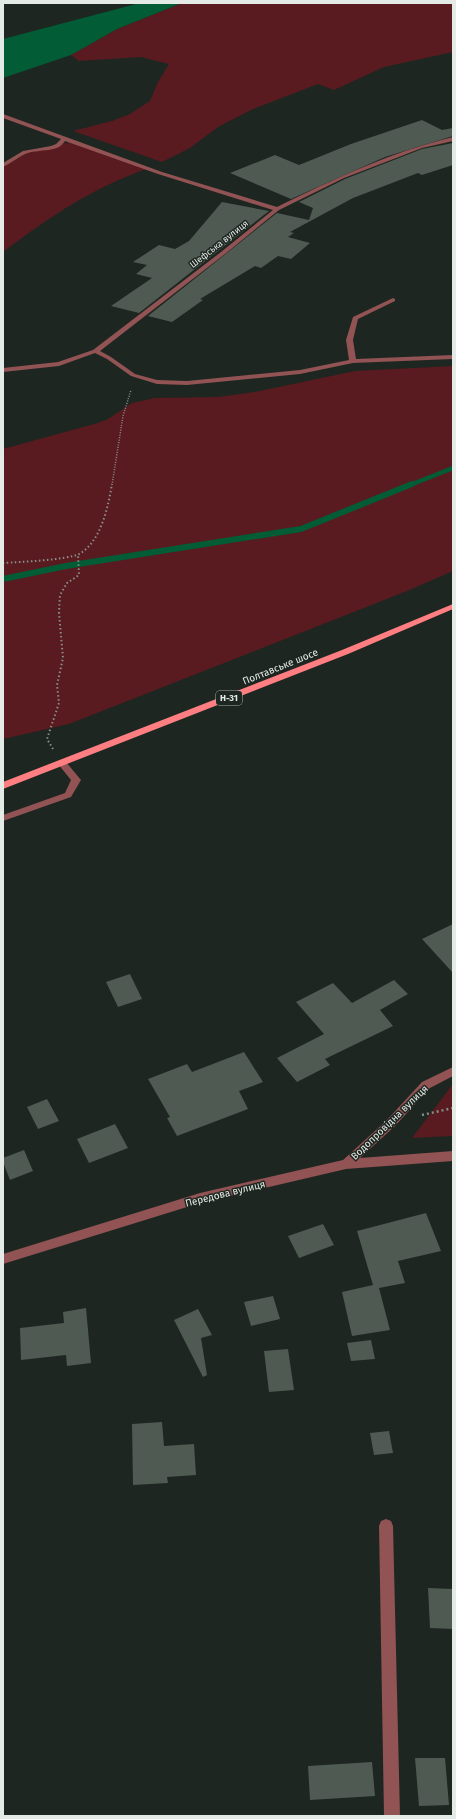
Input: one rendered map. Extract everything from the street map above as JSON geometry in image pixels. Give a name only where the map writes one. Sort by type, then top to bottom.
[{"type":"main road","name":"Полтавське шосе","points":[[3,786],[63,764],[338,655],[453,606]]},
{"type":"street","points":[[3,116],[202,187],[277,209]]},
{"type":"street","points":[[3,165],[26,152],[58,145],[63,142],[64,138]]},
{"type":"street","name":"Шефська вулиця","points":[[3,370],[59,364],[95,351],[223,253],[277,209],[342,176],[420,147],[453,139]]},
{"type":"street","points":[[353,361],[348,342],[355,318],[393,300]]},
{"type":"street","points":[[95,351],[109,358],[133,375],[158,382],[187,383],[300,372],[353,361],[453,357]]},
{"type":"street","points":[[3,818],[68,795],[76,780],[63,764]]},
{"type":"street","name":"Водопровідна вулиця","points":[[346,1164],[391,1122],[426,1085],[453,1071]]},
{"type":"street","name":"Передова вулиця","points":[[3,1259],[200,1198],[346,1164],[453,1156]]},
{"type":"street","points":[[386,1526],[392,1816]]},
{"type":"path","points":[[3,563],[78,555],[93,540],[102,525],[116,464],[123,415],[131,393],[133,375]]},
{"type":"path","points":[[63,764],[48,739],[59,703],[57,685],[63,658],[59,613],[60,595],[67,583],[79,575],[78,555]]},
{"type":"shaded area","points":[[140,3],[182,3],[117,29],[71,55],[3,78],[3,39]]},
{"type":"shaded area","points":[[182,3],[453,3],[453,52],[384,67],[334,90],[318,84],[251,110],[218,127],[190,148],[162,162],[73,131],[112,121],[130,114],[150,101],[158,82],[169,64],[141,57],[79,61],[71,55],[117,29]]},
{"type":"shaded area","points":[[75,141],[149,168],[109,184],[90,194],[38,226],[3,252],[3,167],[29,152]]},
{"type":"shaded area","points":[[453,366],[453,571],[407,591],[69,724],[3,739],[3,449],[98,423],[108,419],[132,403],[155,398],[218,397],[255,392],[355,371]]},
{"type":"shaded area","points":[[453,1084],[453,1136],[412,1138]]},
{"type":"building","points":[[422,120],[442,130],[453,128],[453,136],[385,157],[291,199],[230,173],[275,155],[299,165],[351,144]]},
{"type":"building","points":[[453,143],[453,165],[422,175],[418,173],[353,198],[290,232],[294,233],[288,237],[310,243],[291,259],[278,256],[261,268],[255,266],[200,299],[203,300],[172,322],[148,316],[277,213],[309,220],[313,208],[299,202],[345,179],[422,149]]},
{"type":"building","points":[[222,202],[269,211],[139,313],[111,306],[152,278],[136,274],[147,265],[133,262],[159,245],[175,249],[189,241]]},
{"type":"building","points":[[453,924],[453,973],[422,939]]},
{"type":"building","points":[[130,974],[142,999],[118,1007],[106,982]]},
{"type":"building","points":[[394,980],[408,994],[380,1010],[393,1026],[325,1059],[330,1065],[297,1082],[277,1058],[324,1034],[296,1002],[333,983],[352,1003]]},
{"type":"building","points":[[244,1052],[263,1082],[239,1091],[248,1109],[177,1136],[167,1118],[170,1117],[148,1079],[187,1064],[192,1072]]},
{"type":"building","points":[[47,1099],[59,1121],[38,1129],[27,1107]]},
{"type":"building","points":[[115,1124],[128,1148],[89,1163],[77,1139]]},
{"type":"building","points":[[24,1150],[33,1171],[10,1180],[3,1162],[3,1158]]},
{"type":"building","points":[[426,1213],[441,1251],[398,1261],[405,1283],[379,1288],[390,1330],[352,1336],[342,1292],[373,1285],[357,1231]]},
{"type":"building","points":[[323,1224],[334,1245],[299,1258],[288,1236]]},
{"type":"building","points":[[273,1296],[280,1319],[251,1326],[244,1302]]},
{"type":"building","points":[[86,1308],[91,1363],[67,1366],[66,1355],[21,1360],[20,1328],[64,1323],[63,1312]]},
{"type":"building","points":[[198,1309],[212,1335],[201,1338],[207,1375],[203,1377],[174,1320]]},
{"type":"building","points":[[371,1340],[375,1359],[351,1361],[347,1343]]},
{"type":"building","points":[[288,1349],[294,1390],[269,1392],[264,1351]]},
{"type":"building","points":[[162,1422],[164,1446],[194,1444],[196,1475],[167,1477],[168,1483],[133,1485],[132,1424]]},
{"type":"building","points":[[389,1431],[393,1453],[374,1455],[370,1433]]},
{"type":"building","points":[[428,1588],[453,1589],[453,1629],[430,1628]]},
{"type":"building","points":[[415,1758],[445,1758],[449,1805],[419,1806]]},
{"type":"building","points":[[372,1762],[375,1796],[310,1800],[308,1766]]},
{"type":"waterway","points":[[410,485],[453,468]]},
{"type":"waterway","points":[[3,579],[66,566],[301,529],[412,484]]}]
